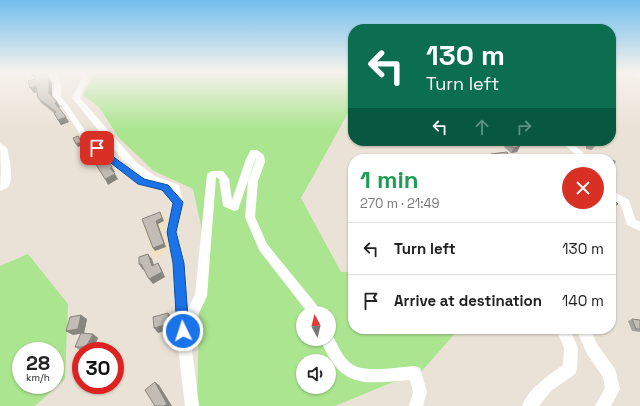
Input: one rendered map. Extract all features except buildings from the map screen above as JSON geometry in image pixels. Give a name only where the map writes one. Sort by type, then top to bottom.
[{"type":"street","points":[[58,91],[57,97],[92,144],[142,182],[165,187],[178,202]]},
{"type":"street","points":[[79,91],[76,98],[91,112],[108,138],[126,159],[146,175],[176,188],[178,202],[171,232],[179,263],[183,331],[192,406]]},
{"type":"street","points":[[0,146],[3,148],[7,174],[5,184],[0,187]]},
{"type":"street","points":[[571,146],[580,154]]},
{"type":"street","points":[[183,331],[201,296],[212,174],[220,173],[224,178],[227,203],[234,207],[250,159],[254,152],[260,155],[260,162],[253,182],[250,217],[263,247],[310,306]]},
{"type":"street","points":[[616,197],[625,203],[631,222],[640,227]]},
{"type":"street","points":[[528,406],[546,386],[570,369],[571,348],[565,334]]},
{"type":"street","points":[[585,334],[592,349],[610,374],[614,389],[602,406]]},
{"type":"street","points":[[330,346],[333,352],[349,371],[365,375],[415,373],[420,392],[416,406]]},
{"type":"shaded area","points":[[164,213],[170,226],[171,249],[154,259],[142,221]]},
{"type":"green space","points":[[85,91],[348,91],[348,113],[301,198],[341,272],[348,272],[348,334],[455,334],[420,373],[415,373],[335,406],[197,406],[201,226],[193,189],[154,171],[119,138],[99,107],[83,95]]},
{"type":"green space","points":[[28,254],[68,304],[65,379],[64,380],[64,342],[12,342],[12,394],[48,394],[35,406],[0,406],[0,266]]},
{"type":"route","points":[[97,148],[142,182],[165,187],[178,202],[171,232],[179,263],[183,331]]}]
